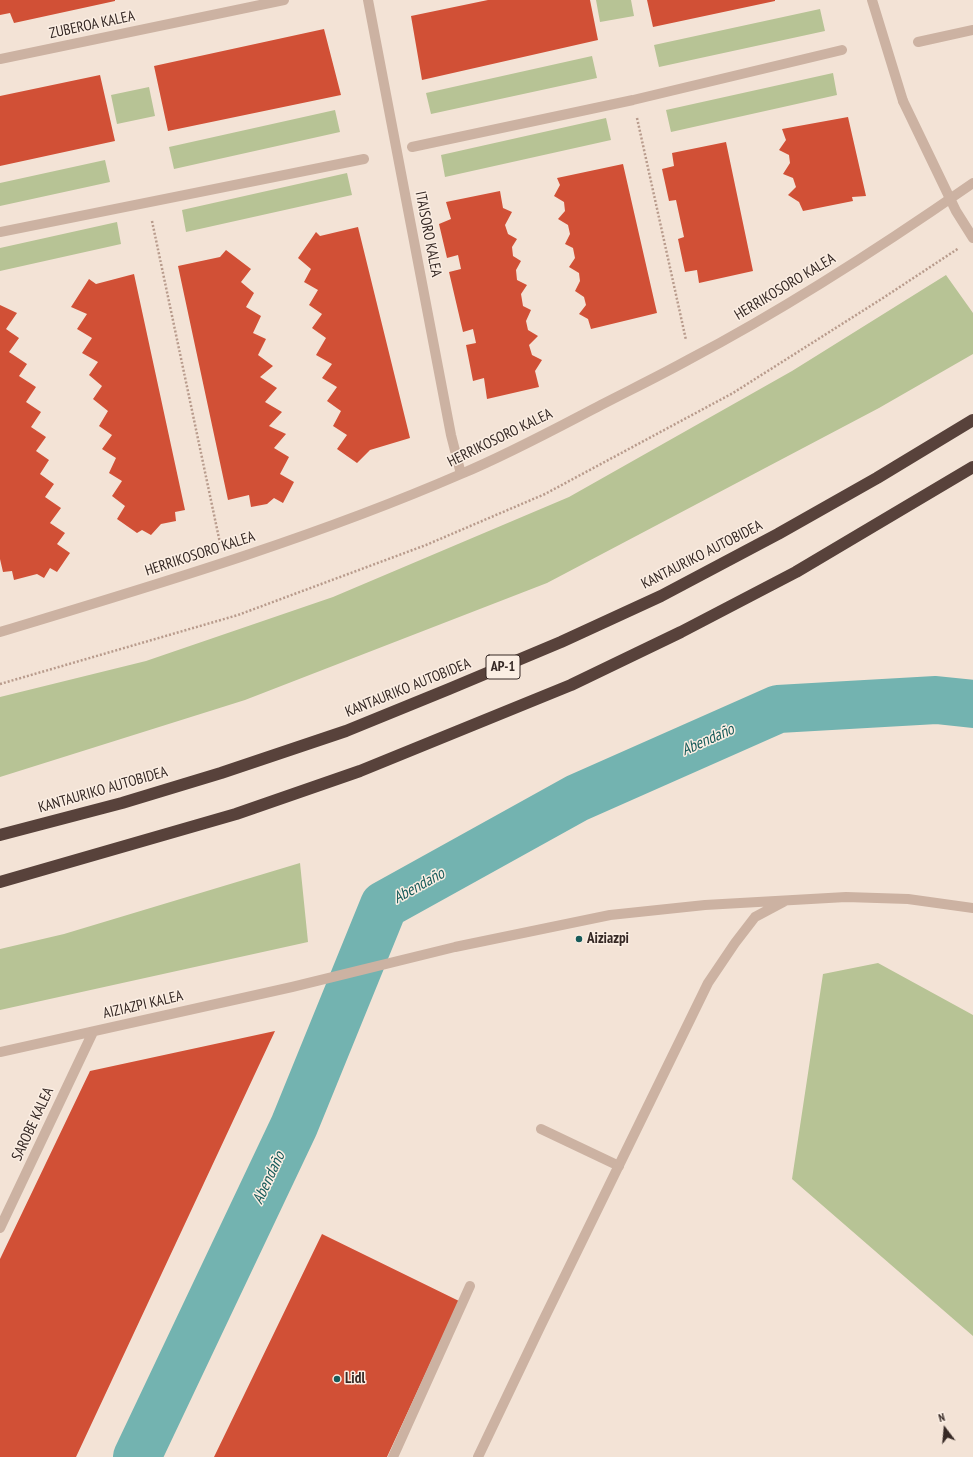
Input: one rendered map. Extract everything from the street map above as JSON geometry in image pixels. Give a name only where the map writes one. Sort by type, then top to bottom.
[{"type":"highway","name":"KANTAURIKO AUTOBIDEA","points":[[0,835],[122,803],[221,773],[346,731],[449,690],[561,642],[661,596],[778,534],[877,478],[973,420]]},
{"type":"highway","points":[[0,882],[236,814],[360,771],[571,685],[681,632],[796,572],[973,467]]},
{"type":"street","name":"ZUBEROA KALEA","points":[[0,59],[284,0]]},
{"type":"street","name":"ITAISORO KALEA","points":[[368,0],[451,435],[461,474]]},
{"type":"street","points":[[872,0],[903,100],[956,211],[973,238]]},
{"type":"street","points":[[918,42],[973,30]]},
{"type":"street","points":[[412,147],[633,100],[842,50]]},
{"type":"street","points":[[0,232],[364,158]]},
{"type":"street","name":"HERRIKOSORO KALEA","points":[[0,632],[218,565],[351,518],[461,474],[512,451],[689,360],[756,322],[908,228],[973,183]]},
{"type":"street","name":"AIZIAZPI KALEA","points":[[0,1052],[292,987],[455,947],[610,915],[705,905],[788,899],[846,897],[908,899],[973,908]]},
{"type":"street","points":[[478,1457],[544,1318],[708,983],[735,943],[755,917],[788,899]]},
{"type":"street","name":"SAROBE KALEA","points":[[0,1228],[93,1032]]},
{"type":"street","points":[[541,1129],[619,1166]]},
{"type":"street","points":[[393,1457],[470,1286]]},
{"type":"path","points":[[633,100],[687,344]]},
{"type":"path","points":[[148,201],[222,551]]},
{"type":"path","points":[[0,684],[238,614],[426,545],[545,494],[733,393],[883,298],[960,247]]},
{"type":"green space","points":[[596,0],[631,0],[634,16],[600,22]]},
{"type":"green space","points":[[820,9],[825,31],[659,67],[654,45]]},
{"type":"green space","points":[[592,56],[597,78],[431,114],[426,93]]},
{"type":"green space","points":[[833,73],[837,95],[671,132],[666,110]]},
{"type":"green space","points":[[149,87],[155,116],[117,124],[111,95]]},
{"type":"green space","points":[[335,110],[340,132],[174,169],[169,147]]},
{"type":"green space","points":[[606,118],[611,140],[445,177],[441,155]]},
{"type":"green space","points":[[105,160],[110,182],[0,206],[0,183]]},
{"type":"green space","points":[[347,173],[352,195],[186,232],[182,210]]},
{"type":"green space","points":[[117,222],[121,244],[0,271],[0,248]]},
{"type":"green space","points":[[946,275],[973,313],[973,354],[879,408],[547,583],[245,700],[0,777],[0,697],[146,661],[333,597],[569,497],[792,371]]},
{"type":"green space","points":[[300,863],[308,942],[0,1010],[0,949],[64,934]]},
{"type":"green space","points":[[878,963],[973,1015],[973,1336],[792,1179],[823,974]]},
{"type":"building","points":[[0,0],[115,1],[14,23],[10,13],[0,15]]},
{"type":"building","points":[[488,0],[590,0],[598,40],[422,80],[411,16]]},
{"type":"building","points":[[647,0],[775,0],[775,1],[653,27]]},
{"type":"building","points":[[324,29],[341,95],[168,131],[154,66]]},
{"type":"building","points":[[100,75],[115,141],[0,166],[0,96]]},
{"type":"building","points":[[848,117],[866,196],[852,197],[853,201],[803,211],[799,202],[788,195],[796,187],[793,178],[783,174],[790,163],[789,155],[779,150],[786,140],[782,129]]},
{"type":"building","points":[[726,142],[753,271],[699,283],[697,270],[685,272],[678,239],[684,237],[676,200],[669,201],[662,169],[674,166],[672,153]]},
{"type":"building","points":[[623,164],[657,313],[591,329],[588,319],[579,314],[586,305],[584,297],[575,291],[580,281],[579,273],[569,267],[575,258],[573,248],[565,244],[570,234],[568,225],[558,219],[565,211],[564,202],[554,196],[560,185],[557,178]]},
{"type":"building","points":[[500,191],[503,208],[512,212],[505,225],[508,234],[517,239],[512,247],[513,256],[521,261],[516,270],[517,280],[527,285],[521,294],[523,306],[531,310],[526,321],[528,330],[538,336],[529,345],[532,355],[542,360],[535,371],[539,387],[487,399],[484,378],[473,381],[466,345],[476,343],[473,329],[463,332],[449,272],[461,269],[458,255],[447,258],[439,224],[451,219],[446,202]]},
{"type":"building","points":[[358,227],[410,438],[370,450],[357,463],[337,449],[347,435],[333,426],[341,411],[327,401],[337,387],[322,378],[332,364],[316,355],[326,338],[312,328],[322,314],[309,305],[318,290],[304,282],[311,269],[298,258],[316,232],[320,236]]},
{"type":"building","points":[[226,250],[251,269],[241,282],[254,293],[246,307],[261,316],[253,333],[266,339],[258,355],[273,366],[260,377],[277,388],[265,402],[282,412],[269,426],[286,434],[274,448],[289,457],[280,474],[294,482],[283,503],[274,498],[267,504],[251,507],[249,495],[228,500],[178,266],[220,257]]},
{"type":"building","points":[[134,274],[185,510],[175,512],[176,521],[161,524],[151,535],[142,530],[137,533],[117,519],[125,506],[112,496],[122,481],[109,473],[116,458],[102,449],[112,435],[99,426],[108,411],[93,399],[102,386],[89,375],[98,362],[82,353],[92,338],[77,329],[87,314],[71,307],[89,279],[96,284]]},
{"type":"building","points":[[0,305],[17,313],[6,329],[19,338],[9,352],[27,364],[19,376],[36,387],[26,402],[41,412],[31,427],[46,437],[36,451],[49,460],[40,474],[54,484],[45,497],[61,508],[50,523],[65,533],[57,544],[70,553],[57,572],[50,568],[44,578],[37,574],[14,580],[12,571],[3,572],[0,559]]},
{"type":"building","points":[[275,1031],[76,1457],[0,1457],[0,1259],[90,1071]]},
{"type":"building","name":"Lidl","points":[[322,1234],[459,1301],[387,1457],[214,1457]]},
{"type":"waterway","name":"Abendaño","points":[[137,1457],[294,1126],[384,905],[577,798],[778,709],[936,700],[973,704]]},
{"type":"place","name":"Aiziazpi","points":[[579,939]]},
{"type":"place","name":"Lidl","points":[[337,1379]]}]
